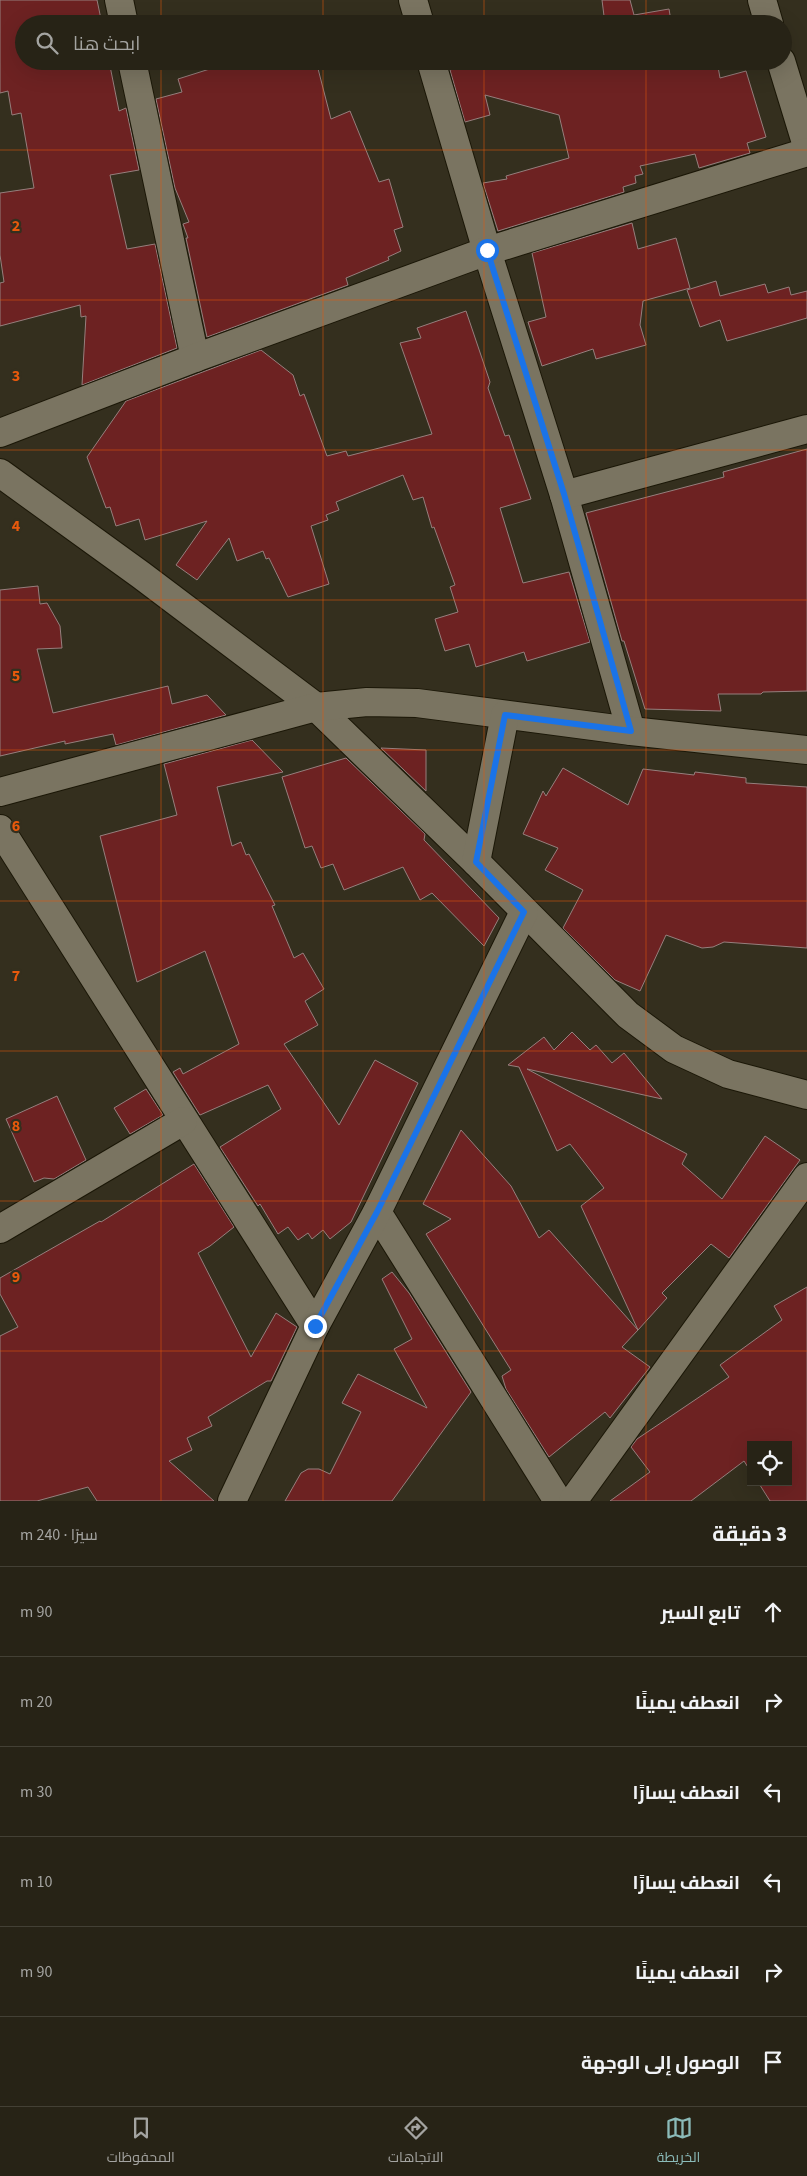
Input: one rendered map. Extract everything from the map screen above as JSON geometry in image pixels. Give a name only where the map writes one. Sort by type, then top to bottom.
[{"type":"street","points":[[119,0],[122,15]]},
{"type":"street","points":[[413,0],[417,15]]},
{"type":"street","points":[[762,0],[766,15]]},
{"type":"street","points":[[134,70],[195,358]]},
{"type":"street","points":[[434,70],[487,250],[564,494],[631,731]]},
{"type":"street","points":[[789,70],[798,80],[807,146]]},
{"type":"street","points":[[0,433],[195,358],[487,250],[807,152]]},
{"type":"street","points":[[564,494],[807,429]]},
{"type":"street","points":[[0,473],[141,575],[316,707],[476,862],[628,1015],[674,1048],[728,1074],[807,1095]]},
{"type":"street","points":[[0,792],[316,707],[367,702],[417,703],[631,731],[807,750]]},
{"type":"street","points":[[476,862],[505,715]]},
{"type":"street","points":[[0,830],[183,1121],[315,1326]]},
{"type":"street","points":[[232,1501],[315,1326],[377,1212],[524,912]]},
{"type":"street","points":[[0,1229],[183,1121]]},
{"type":"street","points":[[574,1501],[807,1176]]},
{"type":"street","points":[[377,1212],[558,1501]]},
{"type":"building","points":[[0,0],[97,0],[100,15],[15,15],[15,70],[111,70],[119,111],[126,108],[139,170],[110,175],[127,249],[155,244],[177,348],[82,385],[86,316],[81,317],[80,305],[0,326],[0,283],[4,282],[0,255],[0,193],[34,188],[21,113],[12,115],[8,91],[0,93]]},
{"type":"building","points":[[602,0],[630,0],[634,15],[604,15]]},
{"type":"building","points":[[669,9],[670,15],[634,15]]},
{"type":"building","points":[[206,70],[318,70],[331,119],[350,111],[379,182],[389,179],[403,227],[394,230],[401,251],[388,257],[389,260],[346,278],[348,285],[207,337],[186,238],[188,238],[183,224],[189,222],[175,188],[156,99],[182,92],[178,79]]},
{"type":"building","points":[[450,70],[719,70],[720,78],[746,71],[766,137],[747,143],[750,153],[699,168],[695,154],[640,166],[643,174],[635,176],[636,183],[623,187],[624,192],[498,231],[483,183],[507,179],[506,176],[569,158],[559,115],[485,95],[490,115],[465,122]]},
{"type":"building","points":[[632,223],[638,249],[676,238],[690,288],[643,301],[640,325],[646,345],[596,359],[593,349],[542,366],[528,322],[546,317],[532,253]]},
{"type":"building","points":[[716,281],[720,296],[765,284],[768,293],[789,287],[791,295],[807,291],[807,318],[727,341],[720,320],[700,327],[687,290]]},
{"type":"building","points":[[466,311],[490,382],[488,388],[505,436],[509,435],[531,499],[500,508],[523,583],[569,572],[590,642],[527,661],[524,652],[476,667],[469,644],[445,651],[435,619],[458,612],[450,587],[455,585],[434,527],[432,528],[423,497],[413,500],[403,475],[336,502],[339,510],[326,515],[328,520],[311,526],[329,584],[288,597],[269,558],[266,559],[263,551],[237,561],[229,538],[197,580],[176,565],[207,521],[145,540],[139,519],[116,526],[110,507],[106,508],[87,457],[126,401],[261,350],[293,375],[300,396],[304,394],[327,456],[346,451],[348,456],[395,444],[432,434],[400,343],[421,338],[417,328]]},
{"type":"building","points":[[807,449],[807,691],[718,694],[721,711],[645,709],[624,641],[622,641],[586,513],[724,477],[723,472]]},
{"type":"building","points":[[38,586],[40,604],[47,603],[60,626],[62,648],[37,649],[53,713],[168,686],[172,704],[207,695],[226,715],[116,745],[113,734],[65,744],[65,741],[0,756],[0,590]]},
{"type":"building","points":[[252,740],[283,772],[217,787],[232,846],[241,842],[246,855],[249,854],[275,905],[272,906],[294,958],[303,953],[324,989],[305,1001],[318,1025],[284,1044],[339,1125],[375,1060],[418,1083],[351,1222],[330,1239],[323,1230],[312,1239],[308,1233],[298,1240],[288,1227],[278,1234],[260,1204],[258,1206],[220,1147],[281,1109],[268,1085],[200,1115],[173,1072],[180,1068],[183,1074],[239,1044],[205,951],[137,982],[100,836],[177,815],[164,764]]},
{"type":"building","points":[[381,748],[426,750],[426,791]]},
{"type":"building","points":[[346,758],[425,834],[424,840],[499,918],[484,946],[432,893],[420,900],[403,867],[344,890],[333,864],[321,868],[312,846],[305,848],[282,777]]},
{"type":"building","points":[[563,768],[628,805],[643,769],[694,775],[695,772],[746,778],[746,783],[807,787],[807,948],[724,942],[713,947],[702,948],[666,935],[640,991],[615,980],[563,928],[583,890],[545,870],[558,848],[523,834],[543,791],[546,796]]},
{"type":"building","points":[[572,1032],[590,1050],[596,1045],[612,1063],[624,1053],[662,1099],[527,1069],[687,1154],[682,1164],[722,1199],[765,1136],[800,1160],[729,1258],[711,1244],[662,1293],[667,1298],[638,1330],[581,1206],[604,1188],[570,1144],[557,1151],[519,1067],[508,1065],[544,1037],[554,1050]]},
{"type":"building","points":[[146,1089],[163,1115],[130,1134],[114,1108]]},
{"type":"building","points":[[57,1096],[86,1160],[54,1179],[44,1178],[34,1182],[6,1119]]},
{"type":"building","points":[[461,1130],[511,1186],[539,1238],[549,1230],[638,1330],[622,1347],[650,1367],[610,1418],[605,1412],[549,1457],[506,1389],[502,1376],[511,1370],[426,1234],[451,1219],[423,1204]]},
{"type":"building","points":[[194,1164],[234,1227],[198,1253],[251,1357],[276,1313],[297,1327],[271,1381],[267,1381],[208,1417],[212,1426],[187,1438],[192,1450],[169,1461],[214,1501],[97,1501],[88,1487],[37,1501],[0,1501],[0,1336],[18,1327],[0,1294],[0,1278],[101,1222]]},
{"type":"building","points":[[392,1272],[409,1293],[471,1392],[392,1501],[285,1501],[301,1473],[308,1469],[319,1469],[330,1474],[361,1412],[342,1403],[358,1374],[427,1408],[394,1349],[412,1339],[382,1279]]},
{"type":"building","points":[[807,1287],[807,1501],[770,1501],[761,1486],[792,1486],[792,1441],[747,1441],[747,1466],[744,1461],[691,1501],[610,1501],[650,1472],[631,1447],[637,1439],[729,1377],[720,1365],[782,1320],[774,1306]]},
{"type":"route","points":[[315,1326],[377,1212],[524,912],[476,862],[505,715],[631,731],[564,494],[487,250]]}]
